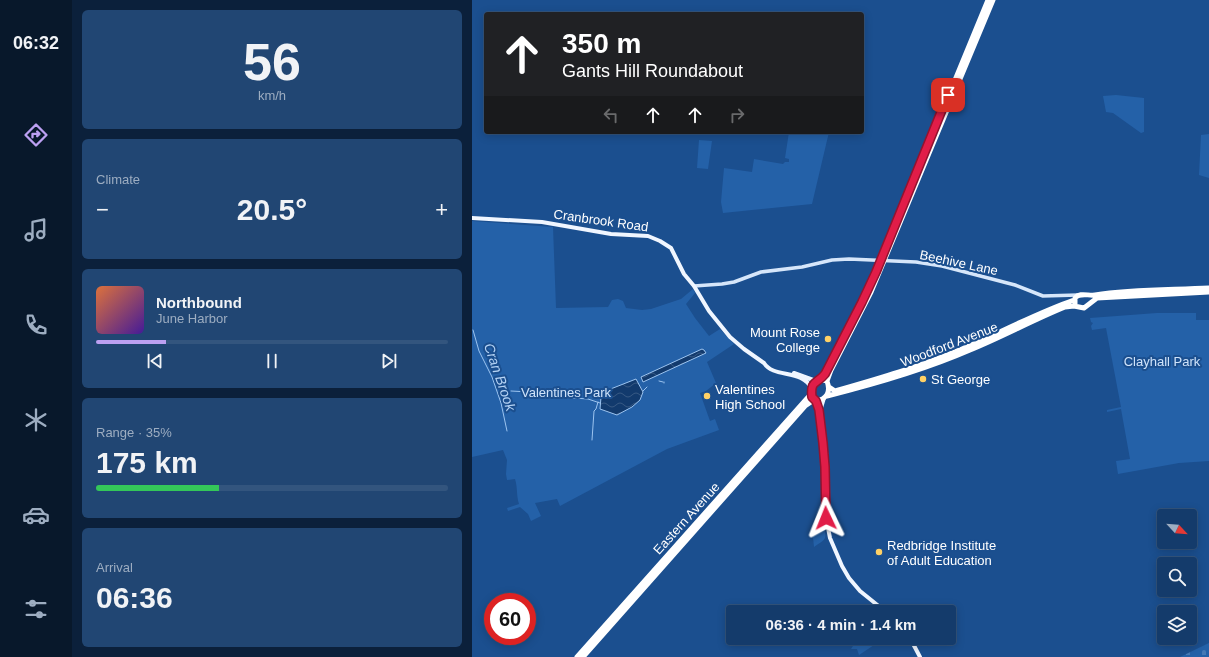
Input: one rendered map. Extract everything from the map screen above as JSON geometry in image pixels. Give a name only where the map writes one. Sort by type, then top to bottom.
[{"type":"highway","points":[[988,0],[882,260],[881,263],[876,272],[862,302],[826,371],[811,391],[815,401],[825,397],[829,392],[827,381],[830,370],[867,302],[882,260],[889,250],[993,0]]},
{"type":"highway","name":"Woodford Avenue","points":[[829,387],[833,391],[937,359],[970,346],[1056,306],[1085,295],[1209,288]]},
{"type":"highway","name":"Woodford Avenue","points":[[825,397],[930,366],[971,350],[1065,307],[1077,306],[1082,308],[1093,300],[1102,298],[1209,292]]},
{"type":"highway","points":[[1085,295],[1088,299],[1087,304]]},
{"type":"highway","points":[[1076,298],[1077,306]]},
{"type":"highway","points":[[818,380],[827,381]]},
{"type":"highway","name":"Eastern Avenue","points":[[577,657],[811,391]]},
{"type":"highway","name":"Eastern Avenue","points":[[583,657],[805,406],[815,401]]},
{"type":"main road","name":"Cranbrook Road","points":[[472,218],[542,222],[613,234],[648,236],[660,240],[671,248],[684,274],[696,288],[709,311],[730,337],[765,365],[775,370],[804,379],[809,383],[811,391]]},
{"type":"main road","name":"Beehive Lane","points":[[696,288],[722,284],[761,272],[802,267],[832,260],[849,259],[916,262],[942,266],[1015,285],[1043,296],[1066,295],[1076,298]]},
{"type":"main road","name":"Cranbrook Road","points":[[764,363],[818,380]]},
{"type":"main road","points":[[825,397],[821,408],[827,463],[825,467]]},
{"type":"main road","points":[[815,401],[819,410],[825,467],[826,518],[830,538],[839,560],[849,578],[860,591],[877,605]]},
{"type":"main road","points":[[914,645],[920,657]]},
{"type":"green space","points":[[1116,95],[1144,98],[1144,132],[1141,133],[1113,113],[1106,112],[1103,96]]},
{"type":"green space","points":[[789,134],[829,134],[812,204],[723,213],[721,202],[724,168],[752,172],[754,159],[783,164],[785,162],[789,162],[789,159],[785,158]]},
{"type":"green space","points":[[1209,134],[1209,178],[1199,175],[1201,135]]},
{"type":"green space","points":[[699,140],[712,141],[708,169],[697,168]]},
{"type":"green space","name":"Valentines Park","points":[[472,221],[553,227],[556,308],[608,307],[612,300],[618,299],[623,301],[626,308],[642,310],[651,309],[681,299],[693,289],[695,293],[686,304],[695,318],[709,336],[720,329],[734,344],[707,362],[716,383],[706,391],[700,393],[710,421],[715,419],[719,430],[667,449],[560,506],[557,499],[535,503],[541,516],[531,521],[528,514],[520,507],[508,511],[507,508],[519,504],[515,479],[507,480],[507,460],[503,450],[472,457]]},
{"type":"green space","name":"Clayhall Park","points":[[1157,313],[1196,313],[1196,320],[1209,320],[1209,461],[1179,463],[1118,474],[1116,461],[1130,459],[1121,409],[1107,412],[1107,410],[1121,407],[1106,328],[1092,330],[1091,326],[1093,323],[1091,322],[1090,318]]},
{"type":"green space","points":[[812,528],[824,528],[825,532],[824,540],[814,547]]},
{"type":"green space","points":[[1209,643],[1209,657],[1180,657]]},
{"type":"green space","points":[[854,645],[874,645],[859,655],[857,649],[851,649]]},
{"type":"water","points":[[702,349],[706,353],[643,382],[641,377]]},
{"type":"water","points":[[636,379],[643,392],[640,400],[632,407],[617,415],[600,409],[603,392]]},
{"type":"waterway","name":"Cran Brook","points":[[473,330],[479,351],[492,377],[501,403],[507,431]]},
{"type":"waterway","points":[[659,381],[663,382]]},
{"type":"waterway","points":[[643,391],[647,387]]},
{"type":"waterway","points":[[511,391],[547,393],[560,397],[588,399],[600,403]]},
{"type":"waterway","points":[[592,440],[594,411],[598,402]]},
{"type":"place","name":"Mount Rose College","points":[[828,339]]},
{"type":"place","name":"St George","points":[[923,379]]},
{"type":"place","name":"Valentines High School","points":[[707,396]]},
{"type":"place","name":"Redbridge Institute of Adult Education","points":[[879,552]]},
{"type":"route","points":[[826,518],[824,504],[825,467],[823,443],[819,410],[816,401],[813,400],[811,396],[813,385],[825,374],[876,272],[876,268],[948,95]]}]
